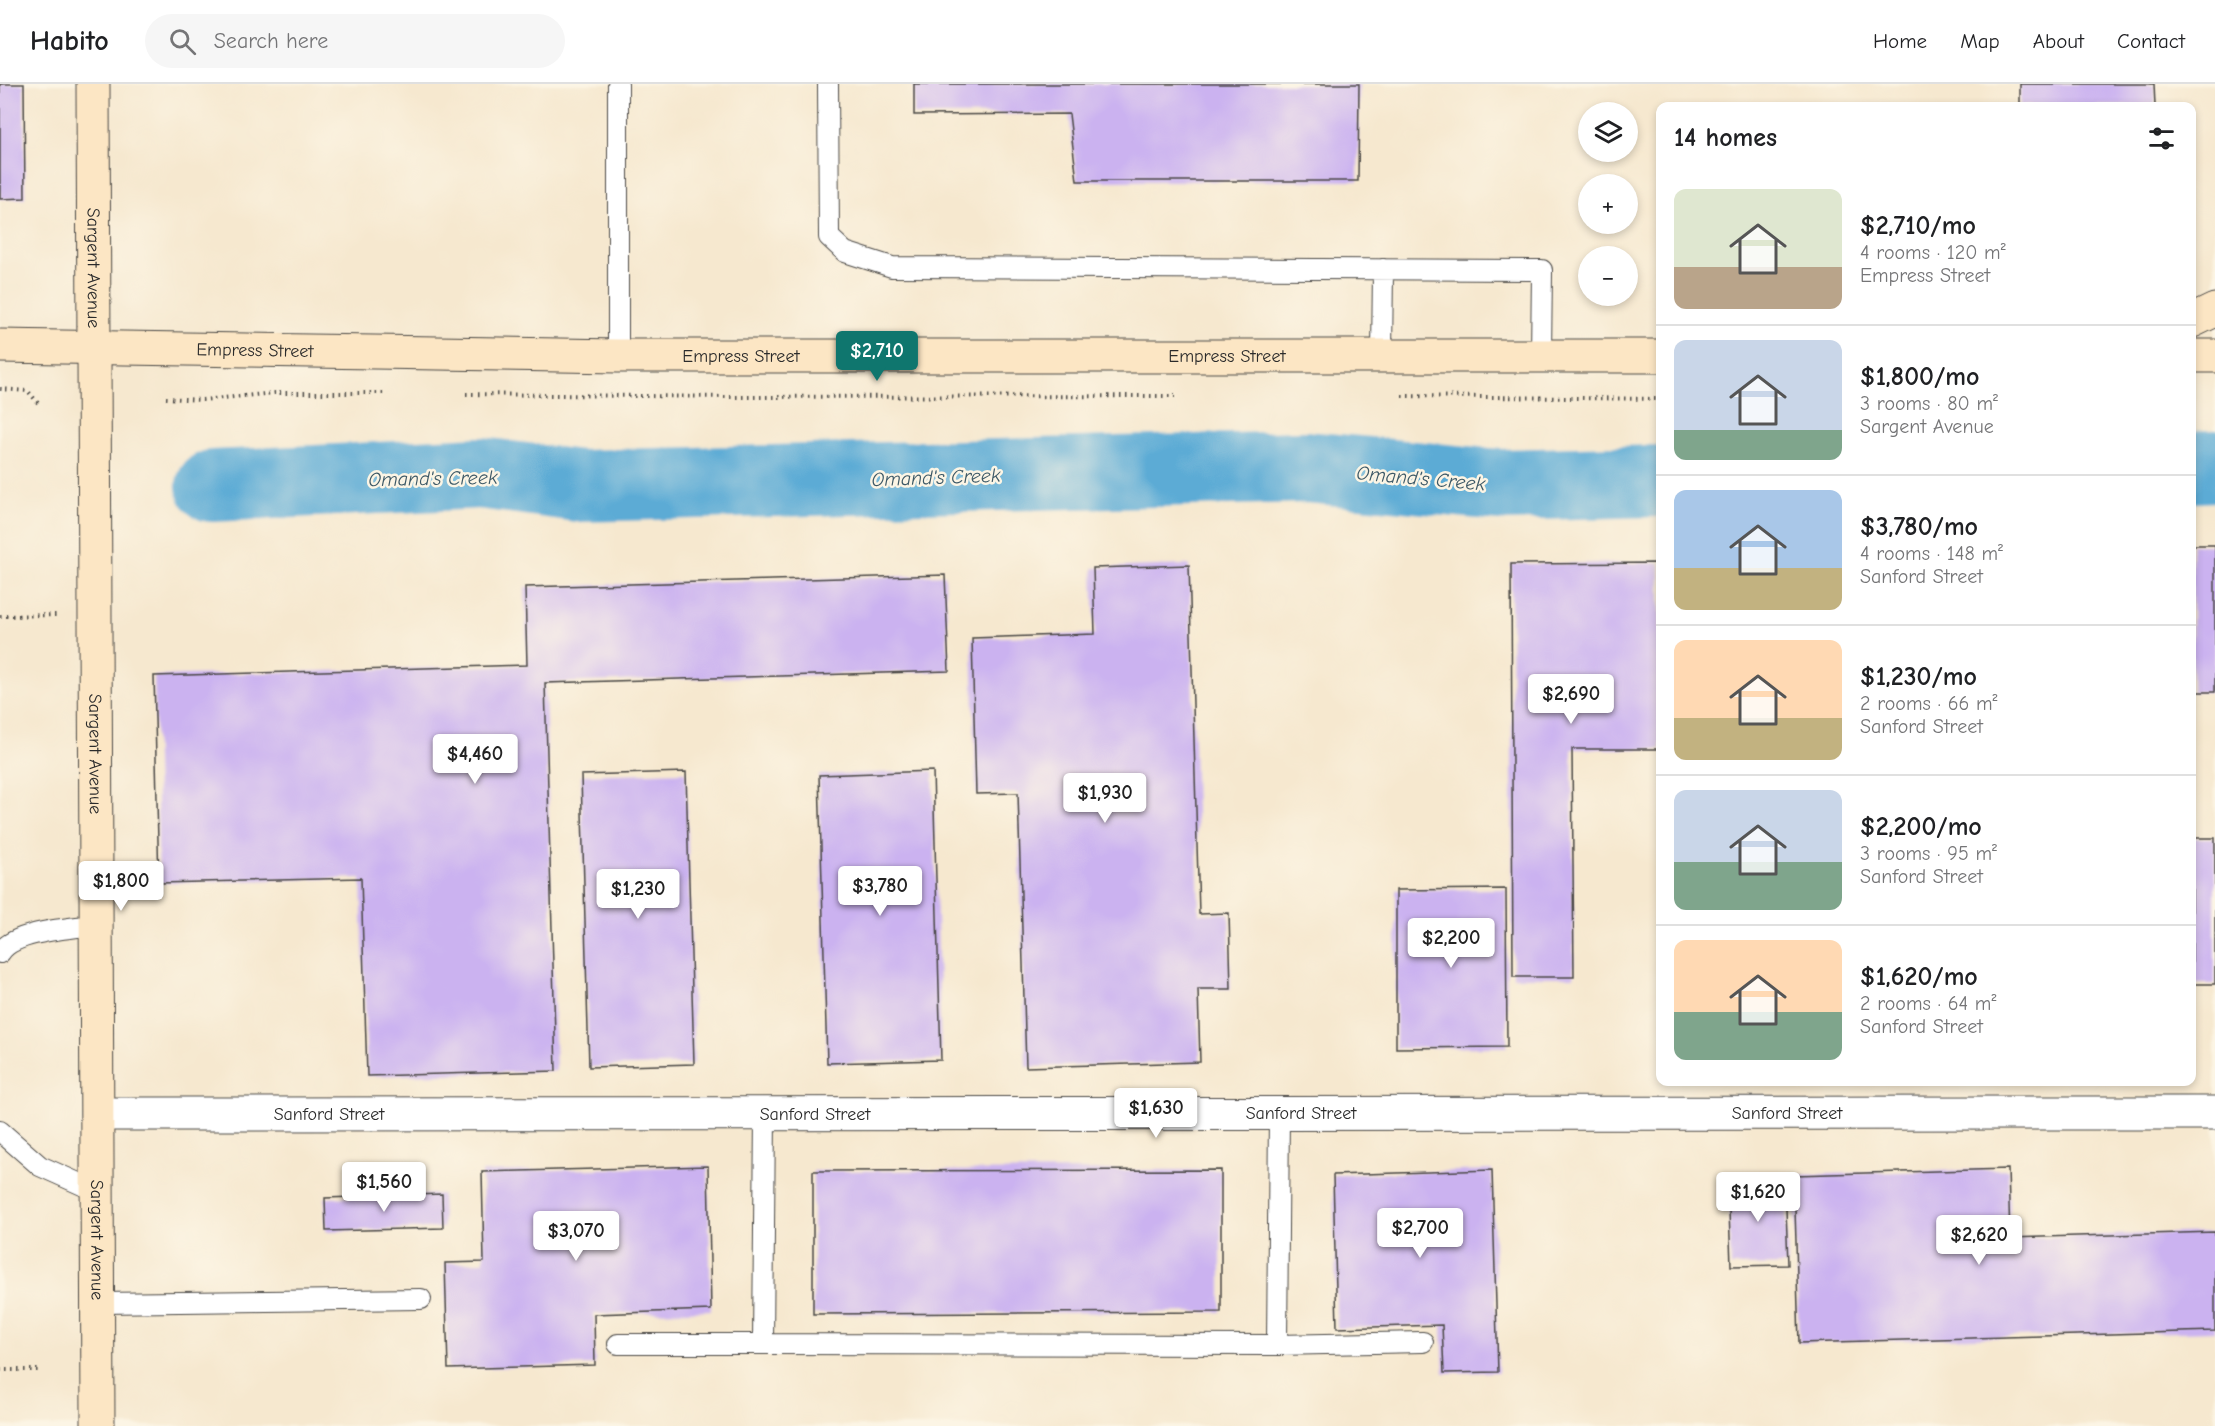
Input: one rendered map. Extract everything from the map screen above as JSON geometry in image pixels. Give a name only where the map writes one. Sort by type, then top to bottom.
[{"type":"main road","name":"Sargent Avenue","points":[[93,84],[98,1426]]},
{"type":"main road","points":[[2196,319],[2215,310]]},
{"type":"main road","name":"Empress Street","points":[[0,346],[618,356],[1656,356]]},
{"type":"main road","points":[[2196,356],[2215,356]]},
{"type":"street","name":"Sanford Street","points":[[98,1114],[2215,1113]]},
{"type":"lane","points":[[618,84],[618,356]]},
{"type":"lane","points":[[828,84],[829,237],[845,252],[892,267],[1542,270],[1541,356]]},
{"type":"lane","points":[[1382,356],[1383,269]]},
{"type":"lane","points":[[0,953],[4,947],[39,933],[96,925]]},
{"type":"lane","points":[[763,1344],[765,1113]]},
{"type":"lane","points":[[1277,1345],[1279,1113]]},
{"type":"lane","points":[[0,1131],[40,1166],[98,1192]]},
{"type":"lane","points":[[98,1303],[420,1299]]},
{"type":"lane","points":[[618,1344],[1277,1345],[1423,1342]]},
{"type":"path","points":[[0,389],[28,391],[38,403]]},
{"type":"path","points":[[0,616],[94,614]]},
{"type":"path","points":[[0,1370],[40,1370]]},
{"type":"building","points":[[0,84],[24,84],[25,198],[0,199]]},
{"type":"building","points":[[914,84],[1359,84],[1358,181],[1077,181],[1069,114],[914,115]]},
{"type":"building","points":[[2020,84],[2154,84],[2155,102],[2020,102]]},
{"type":"building","points":[[2196,545],[2215,545],[2215,692],[2196,692]]},
{"type":"building","points":[[1656,563],[1656,749],[1572,749],[1574,977],[1513,977],[1511,564]]},
{"type":"building","points":[[1189,565],[1199,914],[1229,913],[1231,989],[1198,989],[1200,1062],[1026,1067],[1018,793],[976,794],[972,638],[1095,634],[1093,568]]},
{"type":"building","points":[[945,575],[949,671],[545,683],[556,1071],[367,1076],[361,878],[159,883],[154,676],[527,665],[525,587]]},
{"type":"building","points":[[933,771],[941,1060],[827,1063],[819,775]]},
{"type":"building","points":[[686,772],[694,1064],[589,1067],[581,775]]},
{"type":"building","points":[[2196,838],[2215,838],[2215,984],[2196,984]]},
{"type":"building","points":[[1506,889],[1507,1047],[1396,1048],[1396,890]]},
{"type":"building","points":[[708,1166],[711,1310],[594,1314],[595,1365],[448,1369],[445,1263],[484,1262],[482,1172]]},
{"type":"building","points":[[2008,1169],[2010,1238],[2215,1232],[2215,1331],[1799,1343],[1794,1175]]},
{"type":"building","points":[[1221,1170],[1221,1312],[813,1314],[813,1171]]},
{"type":"building","points":[[1492,1170],[1498,1372],[1444,1373],[1442,1325],[1337,1328],[1333,1175]]},
{"type":"building","points":[[1785,1180],[1788,1265],[1731,1266],[1728,1182]]},
{"type":"building","points":[[442,1194],[443,1228],[326,1231],[325,1198]]},
{"type":"waterway","name":"Omand's Creek","points":[[2196,467],[2215,466]]},
{"type":"waterway","name":"Omand's Creek","points":[[212,486],[480,473],[579,486],[1306,467],[1500,485],[1656,481]]}]
